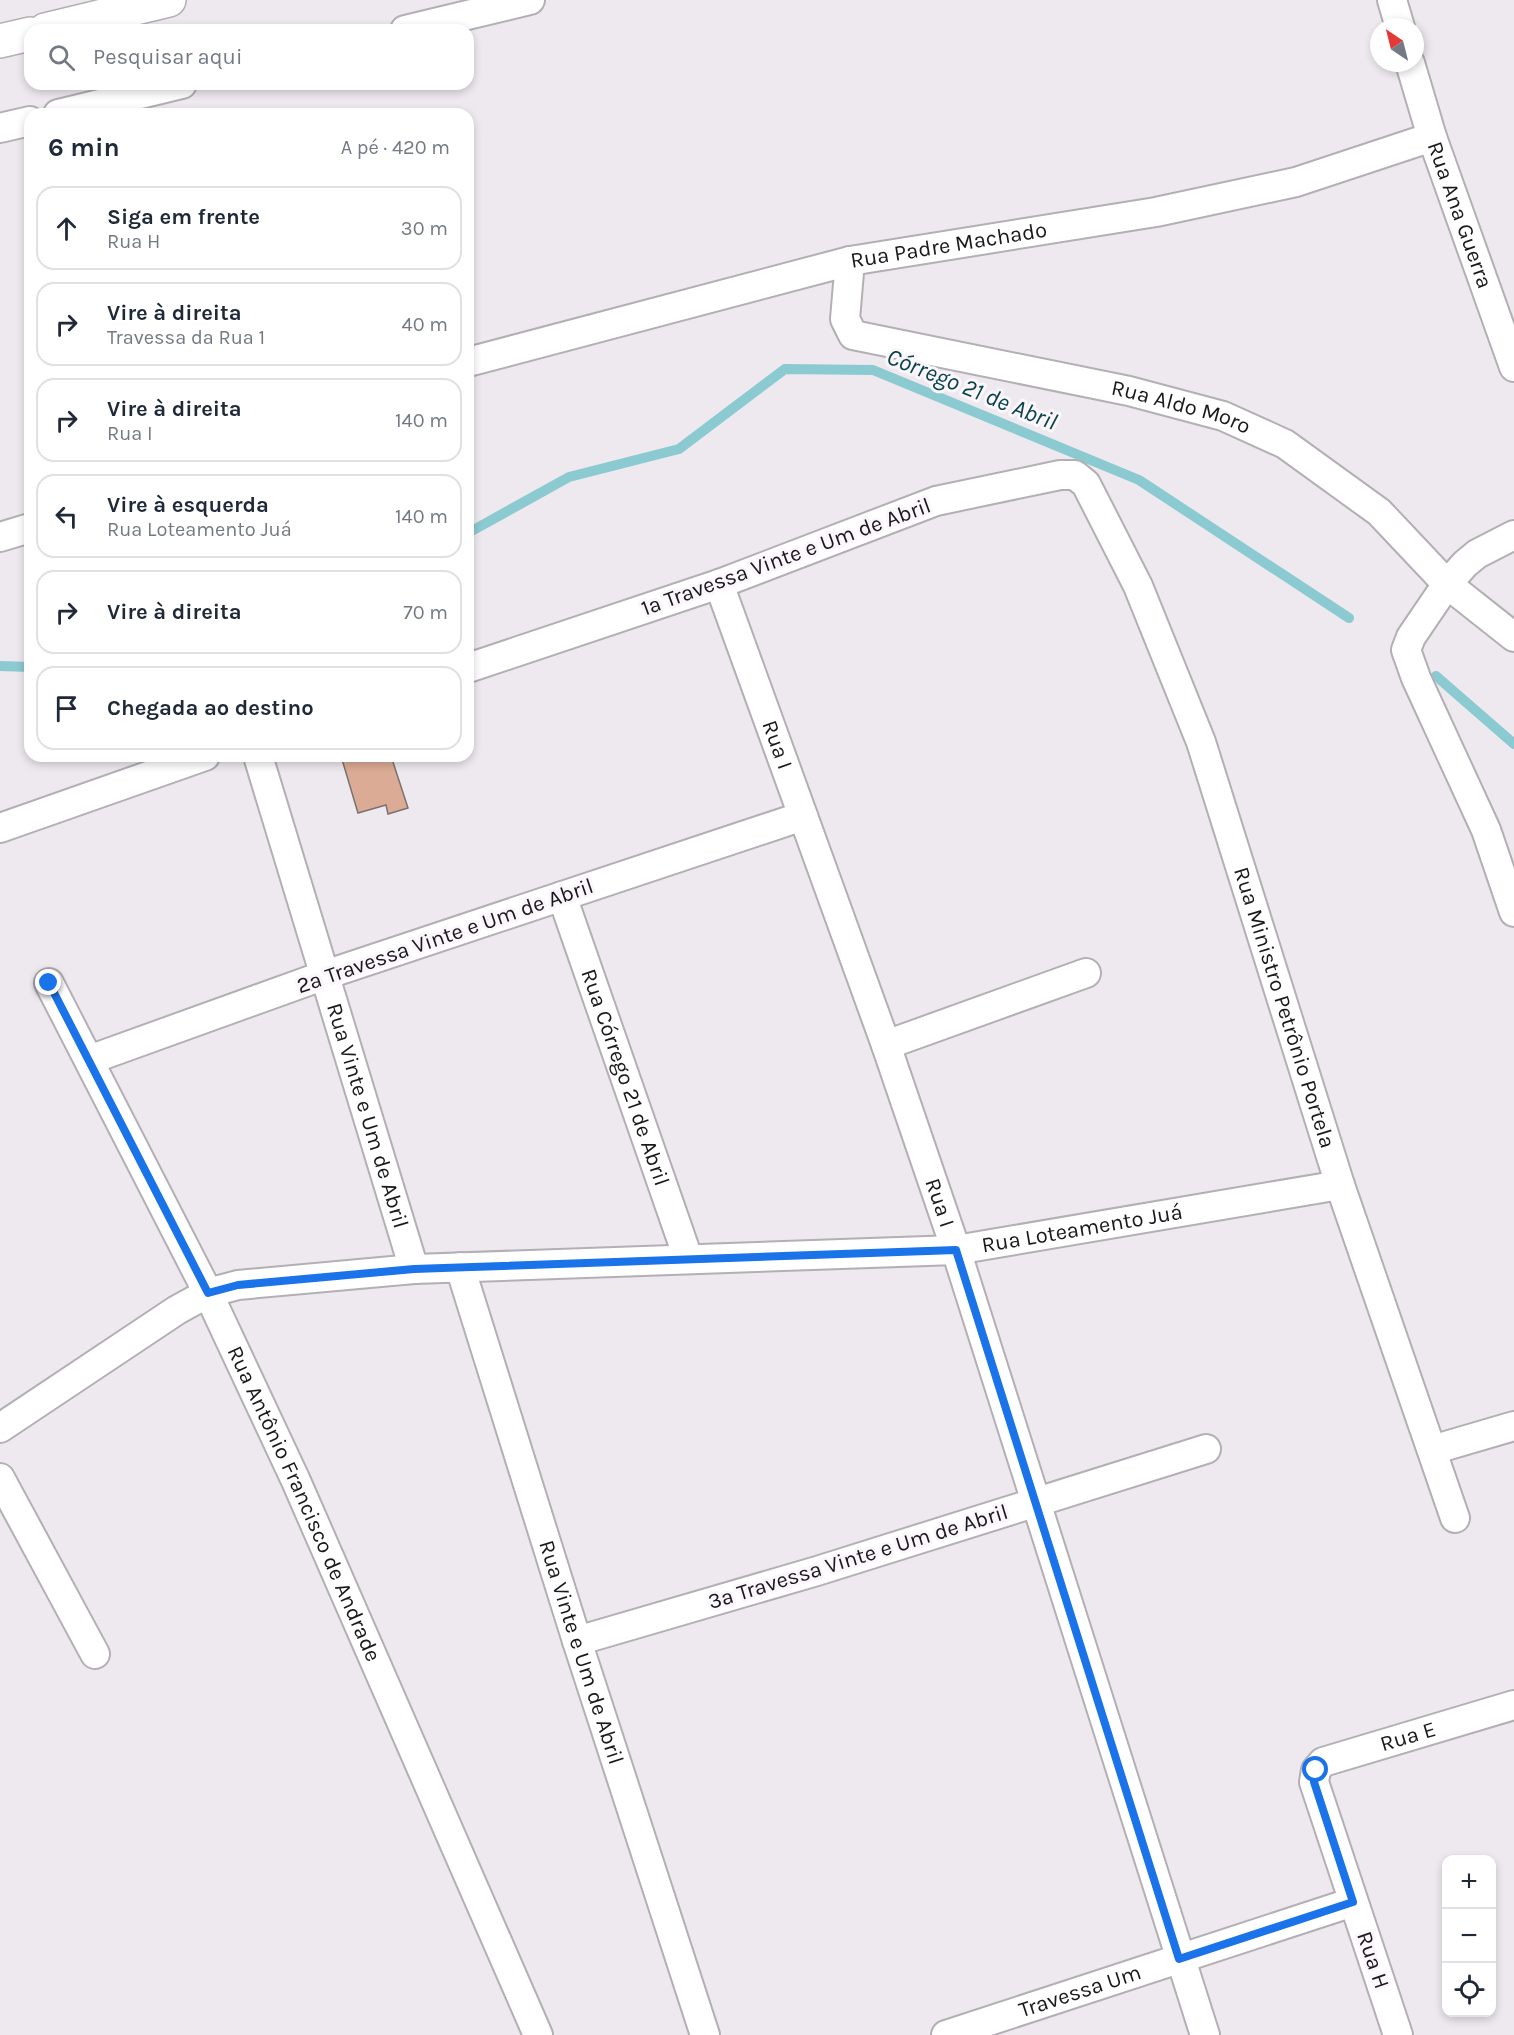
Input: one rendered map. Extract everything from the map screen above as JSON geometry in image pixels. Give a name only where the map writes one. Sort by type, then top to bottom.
[{"type":"main road","points":[[70,24],[169,0]]},
{"type":"main road","points":[[0,41],[24,35]]},
{"type":"street","points":[[430,24],[530,0]]},
{"type":"street","points":[[1392,0],[1397,18]]},
{"type":"street","name":"Rua Ana Guerra","points":[[1413,72],[1432,137],[1514,367]]},
{"type":"street","points":[[83,108],[157,90]]},
{"type":"street","points":[[0,128],[24,122]]},
{"type":"street","name":"Rua Padre Machado","points":[[474,360],[850,261],[1156,212],[1296,182],[1432,137]]},
{"type":"street","name":"Rua Aldo Moro","points":[[850,261],[845,319],[854,335],[1129,391],[1223,416],[1285,444],[1379,512],[1447,584],[1514,638]]},
{"type":"street","name":"1ª Travessa Vinte e Um de Abril","points":[[474,666],[719,584],[844,535],[948,499],[1060,475],[1075,475],[1086,484],[1096,503]]},
{"type":"street","name":"Rua Ministro Petrônio Portela","points":[[1096,503],[1148,608],[1201,742],[1340,1185],[1455,1518]]},
{"type":"street","points":[[0,537],[24,530]]},
{"type":"street","points":[[1514,535],[1477,554],[1447,584],[1411,637],[1407,650],[1416,678],[1486,830],[1514,912]]},
{"type":"street","name":"Rua I","points":[[719,584],[886,1045],[956,1250],[1179,1959],[1205,2035]]},
{"type":"street","points":[[0,828],[188,762]]},
{"type":"street","name":"Rua Vinte e Um de Abril","points":[[260,762],[414,1269]]},
{"type":"street","name":"2ª Travessa Vinte e Um de Abril","points":[[89,1060],[325,975],[803,816]]},
{"type":"street","name":"Rua Córrego 21 de Abril","points":[[562,896],[688,1257]]},
{"type":"street","points":[[886,1045],[1086,973]]},
{"type":"street","name":"Rua Antônio Francisco de Andrade","points":[[49,983],[208,1293],[296,1481],[538,2035]]},
{"type":"street","name":"Rua Loteamento Juá","points":[[0,1428],[177,1310],[208,1293],[238,1285],[414,1269],[688,1257],[797,1257],[956,1250],[1340,1185]]},
{"type":"street","name":"Rua Vinte e Um de Abril","points":[[460,1267],[577,1641],[705,2035]]},
{"type":"street","points":[[1432,1450],[1514,1426]]},
{"type":"street","name":"3ª Travessa Vinte e Um de Abril","points":[[577,1641],[1036,1504],[1206,1449]]},
{"type":"street","points":[[0,1478],[95,1654]]},
{"type":"street","name":"Rua E","points":[[1314,1782],[1316,1770],[1323,1762],[1514,1705]]},
{"type":"street","name":"Rua H","points":[[1314,1782],[1398,2035]]},
{"type":"street","name":"Travessa Um","points":[[946,2035],[1353,1902]]},
{"type":"building","points":[[343,762],[393,762],[408,808],[388,814],[386,805],[358,813]]},
{"type":"waterway","name":"Córrego 21 de Abril","points":[[474,530],[569,477],[679,449],[785,369],[873,370],[1139,480],[1349,618]]},
{"type":"waterway","name":"Córrego 21 de Abril","points":[[0,666],[24,667]]},
{"type":"waterway","name":"Córrego 21 de Abril","points":[[1436,676],[1514,744]]},
{"type":"route","points":[[49,983],[208,1293],[238,1285],[414,1269],[688,1257],[797,1257],[956,1250],[1179,1959],[1353,1902],[1314,1782],[1316,1770]]}]
